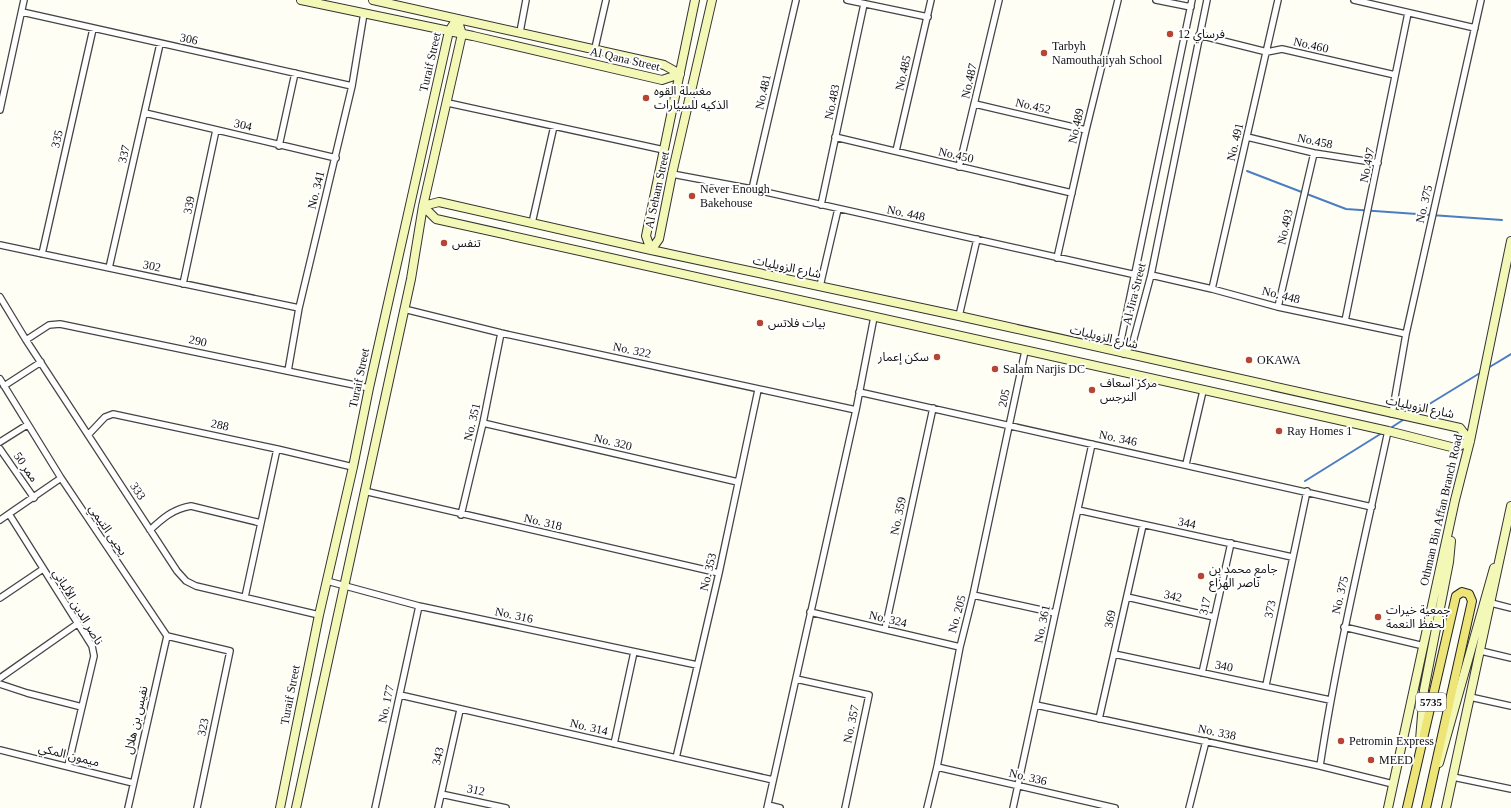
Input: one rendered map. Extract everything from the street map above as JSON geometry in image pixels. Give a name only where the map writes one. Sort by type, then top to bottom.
[{"type":"main road","name":"5735","points":[[1407,808],[1456,596],[1460,592],[1465,592],[1469,594],[1472,601],[1426,805]]},
{"type":"street","points":[[0,110],[24,0]]},
{"type":"street","name":"Al Qana Street","points":[[302,0],[449,31],[662,80],[680,74]]},
{"type":"street","name":"Al Qana Street","points":[[373,0],[595,48],[664,65],[680,74]]},
{"type":"street","points":[[520,32],[526,0]]},
{"type":"street","points":[[595,48],[606,0]]},
{"type":"street","name":"Al Seham Street","points":[[651,250],[646,236],[695,0]]},
{"type":"street","name":"Al Seham Street","points":[[651,250],[659,239],[672,174],[712,0]]},
{"type":"street","name":"No.481","points":[[752,189],[796,0]]},
{"type":"street","points":[[847,0],[928,17]]},
{"type":"street","name":"No.485","points":[[896,152],[931,0]]},
{"type":"street","name":"No.487","points":[[959,167],[999,0]]},
{"type":"street","name":"No.489","points":[[1057,258],[1086,130],[1118,0]]},
{"type":"street","points":[[1156,0],[1191,7]]},
{"type":"street","name":"Al Jira Street","points":[[1124,354],[1121,340],[1136,275],[1192,0]]},
{"type":"street","name":"Al Jira Street","points":[[1124,354],[1134,342],[1150,275],[1207,0]]},
{"type":"street","name":"No. 491","points":[[1212,288],[1278,0]]},
{"type":"street","points":[[1354,0],[1475,28]]},
{"type":"street","name":"No. 375","points":[[1392,414],[1406,334],[1481,0]]},
{"type":"street","name":"No.483","points":[[821,205],[864,4]]},
{"type":"street","name":"306","points":[[22,12],[352,86]]},
{"type":"street","name":"No. 341","points":[[288,371],[299,308],[352,86],[364,13]]},
{"type":"street","name":"No.497","points":[[1345,321],[1408,13]]},
{"type":"street","name":"Turaif Street","points":[[280,808],[319,615],[449,31],[458,19]]},
{"type":"street","name":"Turaif Street","points":[[296,808],[404,309],[423,206],[448,103],[462,34],[458,19]]},
{"type":"street","name":"335","points":[[42,254],[93,29]]},
{"type":"street","name":"No.460","points":[[1199,35],[1267,52],[1282,49],[1395,75]]},
{"type":"street","name":"337","points":[[109,268],[160,44]]},
{"type":"street","points":[[279,145],[295,73]]},
{"type":"street","points":[[448,103],[664,150]]},
{"type":"street","name":"No.452","points":[[975,104],[1086,130]]},
{"type":"street","name":"304","points":[[144,113],[336,158]]},
{"type":"street","points":[[532,223],[554,126]]},
{"type":"street","name":"339","points":[[183,284],[216,130]]},
{"type":"street","name":"No.458","points":[[1248,136],[1314,153],[1378,163]]},
{"type":"street","name":"No.450","points":[[835,137],[1072,192]]},
{"type":"street","name":"No.493","points":[[1278,307],[1314,153]]},
{"type":"street","name":"No. 448","points":[[672,174],[752,189],[1136,275]]},
{"type":"street","name":"شارع الزويليات","points":[[423,206],[439,202],[1460,428],[1470,441]]},
{"type":"street","points":[[423,206],[436,219],[1388,431],[1455,448],[1470,441]]},
{"type":"street","points":[[820,286],[838,209]]},
{"type":"street","points":[[959,316],[977,239]]},
{"type":"street","name":"Othman Bin Affan Branch Road","points":[[1388,808],[1455,500],[1470,441],[1511,241]]},
{"type":"street","name":"302","points":[[0,245],[299,308]]},
{"type":"street","name":"No. 448","points":[[1150,275],[1212,288],[1278,307],[1406,334]]},
{"type":"street","name":"333","points":[[0,296],[26,340],[177,572],[186,581],[196,586],[319,615]]},
{"type":"street","name":"No. 322","points":[[404,309],[501,333],[758,390],[856,410]]},
{"type":"street","points":[[780,808],[767,806],[860,392],[874,317]]},
{"type":"street","name":"290","points":[[26,340],[49,325],[60,324],[369,388]]},
{"type":"street","name":"No. 351","points":[[461,515],[483,423],[501,333]]},
{"type":"street","name":"205","points":[[1010,426],[1025,351]]},
{"type":"street","points":[[4,386],[41,362]]},
{"type":"street","name":"يحيى التيمي","points":[[0,379],[61,478],[167,636]]},
{"type":"street","name":"No. 353","points":[[676,758],[719,573],[758,390]]},
{"type":"street","points":[[1186,464],[1203,391]]},
{"type":"street","name":"No. 346","points":[[860,392],[1307,491],[1372,507]]},
{"type":"street","name":"No. 359","points":[[885,629],[933,408]]},
{"type":"street","name":"288","points":[[88,435],[105,417],[113,414],[353,467]]},
{"type":"street","name":"No. 320","points":[[483,423],[738,482]]},
{"type":"street","points":[[0,442],[27,425]]},
{"type":"street","name":"No. 205","points":[[927,808],[937,768],[960,647],[974,595],[1010,426]]},
{"type":"street","name":"No. 375","points":[[1320,766],[1330,700],[1344,628],[1388,431]]},
{"type":"street","name":"No. 361","points":[[1013,808],[1092,444]]},
{"type":"street","name":"ممر 50","points":[[0,449],[34,498]]},
{"type":"street","points":[[245,597],[277,449]]},
{"type":"street","points":[[0,520],[61,478]]},
{"type":"street","name":"No. 318","points":[[364,491],[461,515],[719,573]]},
{"type":"street","name":"373","points":[[1266,685],[1307,491]]},
{"type":"street","points":[[1419,755],[1424,690],[1449,562],[1455,500]]},
{"type":"street","points":[[150,530],[167,514],[179,508],[191,506],[261,523]]},
{"type":"street","points":[[1446,808],[1511,506]]},
{"type":"street","name":"344","points":[[1078,510],[1292,557]]},
{"type":"street","name":"ناصر الدين الألباني","points":[[8,514],[92,646],[94,656],[68,766]]},
{"type":"street","name":"369","points":[[1099,719],[1143,525]]},
{"type":"street","points":[[1426,805],[1447,738],[1487,591],[1507,527]]},
{"type":"street","name":"317","points":[[1202,673],[1231,543]]},
{"type":"street","points":[[0,598],[43,569]]},
{"type":"street","name":"No. 316","points":[[327,581],[419,606],[697,666]]},
{"type":"street","points":[[974,595],[1055,613]]},
{"type":"street","name":"342","points":[[1127,596],[1214,617]]},
{"type":"street","points":[[1491,604],[1511,608]]},
{"type":"street","name":"No. 177","points":[[375,808],[419,606]]},
{"type":"street","name":"No. 324","points":[[810,612],[960,647]]},
{"type":"street","points":[[0,678],[77,624]]},
{"type":"street","points":[[1344,628],[1424,646]]},
{"type":"street","name":"323","points":[[167,636],[230,651],[197,808]]},
{"type":"street","name":"نفيس بن هلال","points":[[128,808],[167,636]]},
{"type":"street","points":[[1481,651],[1511,658]]},
{"type":"street","points":[[614,744],[634,652]]},
{"type":"street","name":"340","points":[[1114,654],[1266,685],[1330,700]]},
{"type":"street","name":"No. 357","points":[[796,679],[869,695],[845,808]]},
{"type":"street","points":[[0,684],[27,693],[82,707]]},
{"type":"street","name":"No. 314","points":[[400,695],[460,710],[773,780]]},
{"type":"street","points":[[1470,697],[1511,706]]},
{"type":"street","name":"No. 338","points":[[1036,705],[1320,766],[1393,784]]},
{"type":"street","name":"343","points":[[438,808],[460,710]]},
{"type":"street","points":[[1189,808],[1206,741]]},
{"type":"street","name":"ميمون المكي","points":[[0,750],[133,783]]},
{"type":"street","name":"No. 336","points":[[937,768],[1115,808]]},
{"type":"street","points":[[1453,776],[1511,788]]},
{"type":"street","name":"312","points":[[441,794],[506,808]]},
{"type":"waterway","points":[[1247,171],[1346,209],[1502,220]]},
{"type":"waterway","points":[[1488,368],[1511,354]]},
{"type":"waterway","points":[[1413,414],[1480,373]]},
{"type":"waterway","points":[[1389,429],[1406,418]]},
{"type":"waterway","points":[[1305,481],[1382,433]]},
{"type":"place","name":"فرساي 12","points":[[1170,34]]},
{"type":"place","name":"Tarbyh Namouthajiyah School","points":[[1044,53]]},
{"type":"place","name":"مغسلة القوه الذكيه للسيارات","points":[[646,98]]},
{"type":"place","name":"Never Enough Bakehouse","points":[[692,196]]},
{"type":"place","name":"تنفس","points":[[444,243]]},
{"type":"place","name":"بيات فلاتس","points":[[760,323]]},
{"type":"place","name":"سكن إعمار","points":[[937,357]]},
{"type":"place","name":"OKAWA","points":[[1249,360]]},
{"type":"place","name":"Salam Narjis DC","points":[[995,369]]},
{"type":"place","name":"مركز اسعاف النرجس","points":[[1092,390]]},
{"type":"place","name":"Ray Homes 1","points":[[1279,431]]},
{"type":"place","name":"جامع محمد بن ناصر الهزاع","points":[[1201,576]]},
{"type":"place","name":"جمعية خيرات لحفظ النعمة","points":[[1378,617]]},
{"type":"place","name":"Petromin Express","points":[[1341,741]]},
{"type":"place","name":"MEED","points":[[1371,760]]}]
